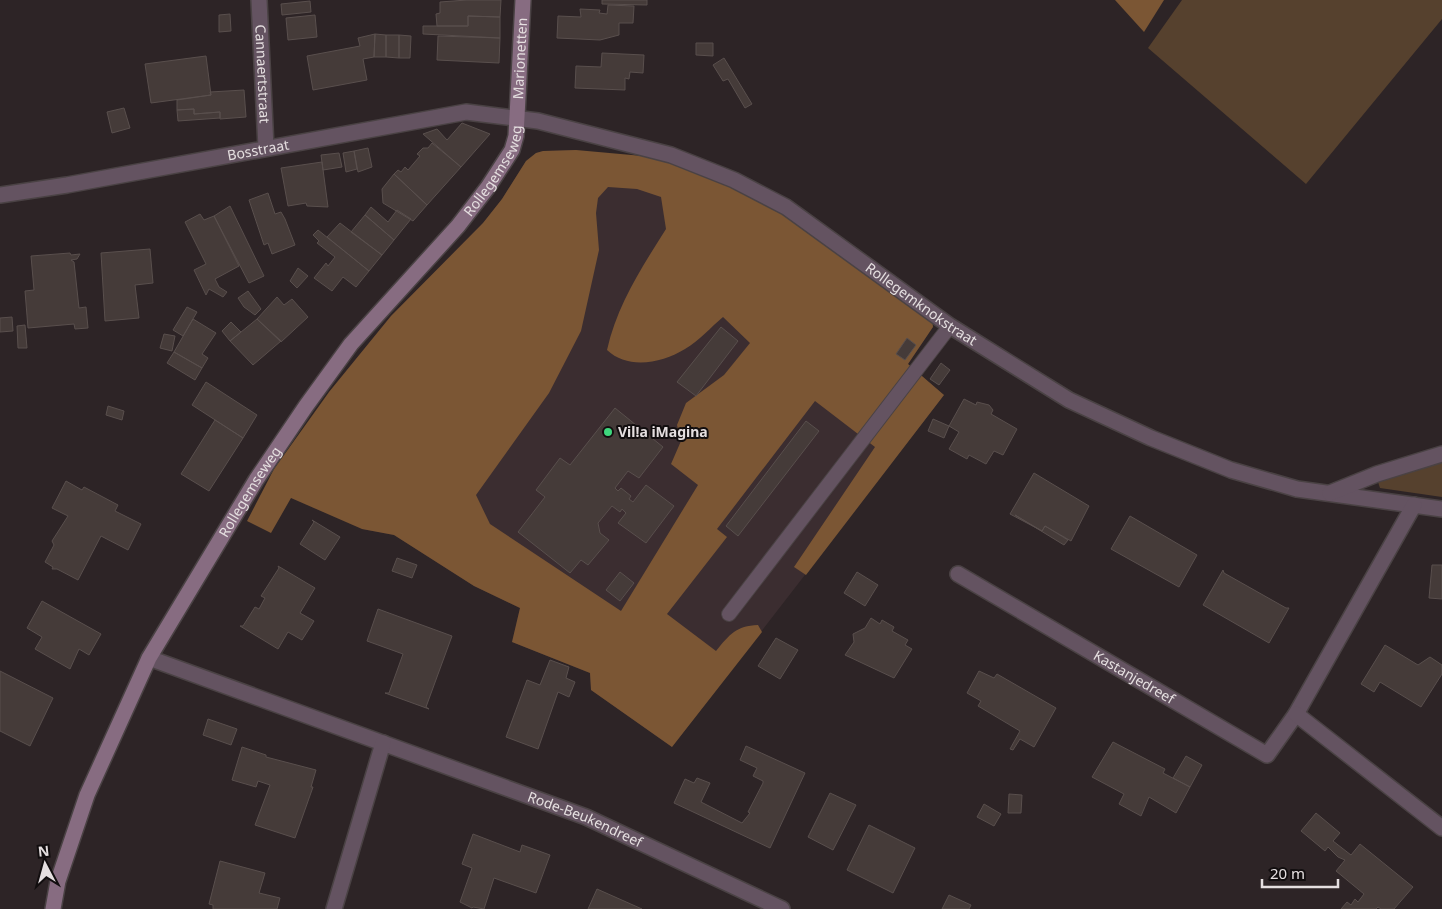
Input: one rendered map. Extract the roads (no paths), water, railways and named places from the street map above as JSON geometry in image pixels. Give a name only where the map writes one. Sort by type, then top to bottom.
[{"type":"street","name":"Cannaertstraat","points":[[260,0],[266,148]]},
{"type":"street","name":"Marionetten","points":[[516,118],[523,0]]},
{"type":"street","name":"Bosstraat","points":[[0,195],[67,186],[466,112],[516,118]]},
{"type":"street","name":"Rollegemknokstraat","points":[[516,118],[671,155],[734,180],[786,206],[950,326],[1069,400],[1151,438],[1231,470],[1297,489],[1442,509]]},
{"type":"street","name":"Rollegemseweg","points":[[53,909],[58,881],[87,795],[149,658],[256,480],[350,344],[458,226],[488,187],[512,150],[516,136],[516,118]]},
{"type":"street","name":"Rollegemknokstraat","points":[[1329,493],[1377,474],[1442,454]]},
{"type":"street","name":"Kastanjedreef","points":[[958,574],[1267,755],[1296,714],[1414,505]]},
{"type":"street","name":"Rode-Beukendreef","points":[[149,658],[586,817],[782,909]]},
{"type":"street","points":[[1296,714],[1442,828]]},
{"type":"street","points":[[334,909],[383,743]]},
{"type":"lane","points":[[729,614],[950,326]]},
{"type":"place","name":"Vil!a iMagina","points":[[608,432]]}]
